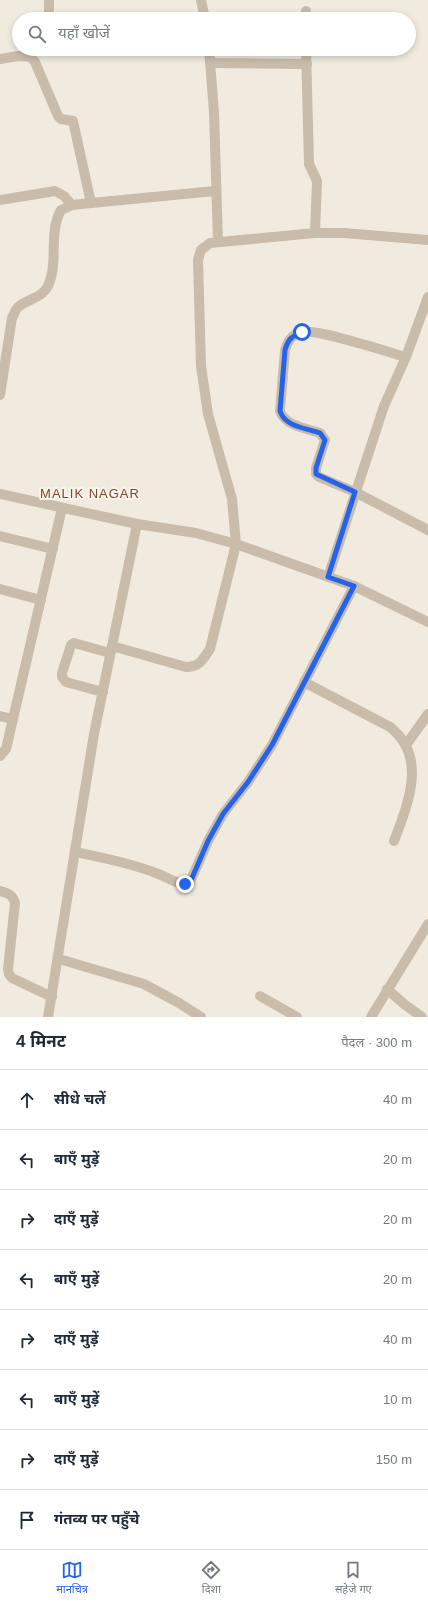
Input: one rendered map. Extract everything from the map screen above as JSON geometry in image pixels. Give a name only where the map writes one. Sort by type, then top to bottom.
[{"type":"street","points":[[49,0],[50,12]]},
{"type":"street","points":[[202,0],[204,12]]},
{"type":"street","points":[[0,59],[26,56]]},
{"type":"street","points":[[33,56],[58,116],[61,119],[73,121],[91,203]]},
{"type":"street","points":[[210,56],[218,242]]},
{"type":"street","points":[[306,56],[309,164],[317,181],[316,233]]},
{"type":"street","points":[[211,63],[307,64]]},
{"type":"street","points":[[0,200],[55,191],[64,196],[72,205]]},
{"type":"street","points":[[0,395],[12,318],[17,308],[37,298],[47,288],[52,275],[55,221],[61,210],[72,205],[215,191]]},
{"type":"street","points":[[103,692],[66,682],[62,677],[71,645],[74,643],[111,649],[186,667],[194,667],[202,661],[210,649],[236,544],[232,499],[208,414],[201,366],[198,260],[201,250],[210,243],[316,233],[428,240]]},
{"type":"street","points":[[328,577],[384,406],[406,357],[428,297]]},
{"type":"street","points":[[406,357],[352,341],[302,332],[294,335],[288,341],[285,350],[280,411],[282,418],[288,422],[320,433],[324,436],[325,440],[316,468],[316,474],[355,492],[428,530]]},
{"type":"street","points":[[0,494],[137,524],[196,533],[236,544],[354,586],[428,622]]},
{"type":"street","points":[[0,756],[6,749],[62,508]]},
{"type":"street","points":[[48,1017],[76,852],[78,826],[111,649],[137,524]]},
{"type":"street","points":[[0,536],[52,549]]},
{"type":"street","points":[[76,852],[149,870],[179,883],[185,884],[190,882],[208,841],[223,814],[248,782],[272,745],[354,586]]},
{"type":"street","points":[[0,589],[41,600]]},
{"type":"street","points":[[304,682],[390,727],[401,736],[406,745],[412,773],[412,789],[408,805],[394,841]]},
{"type":"street","points":[[406,745],[428,714]]},
{"type":"street","points":[[0,716],[13,719]]},
{"type":"street","points":[[0,891],[8,893],[14,898],[15,903],[8,968],[9,974],[12,978],[52,997]]},
{"type":"street","points":[[371,1017],[387,989],[426,930]]},
{"type":"street","points":[[59,959],[144,984],[201,1017]]},
{"type":"street","points":[[387,989],[422,1017]]},
{"type":"street","points":[[260,996],[297,1017]]},
{"type":"district","name":"MALIK NAGAR","points":[[90,493]]},
{"type":"route","points":[[185,884],[190,882],[208,841],[223,814],[248,782],[272,745],[354,586],[328,577],[355,492],[319,477],[316,474],[316,468],[325,440],[324,436],[320,433],[288,422],[282,418],[280,411],[285,350],[288,341],[294,335],[302,332]]}]
